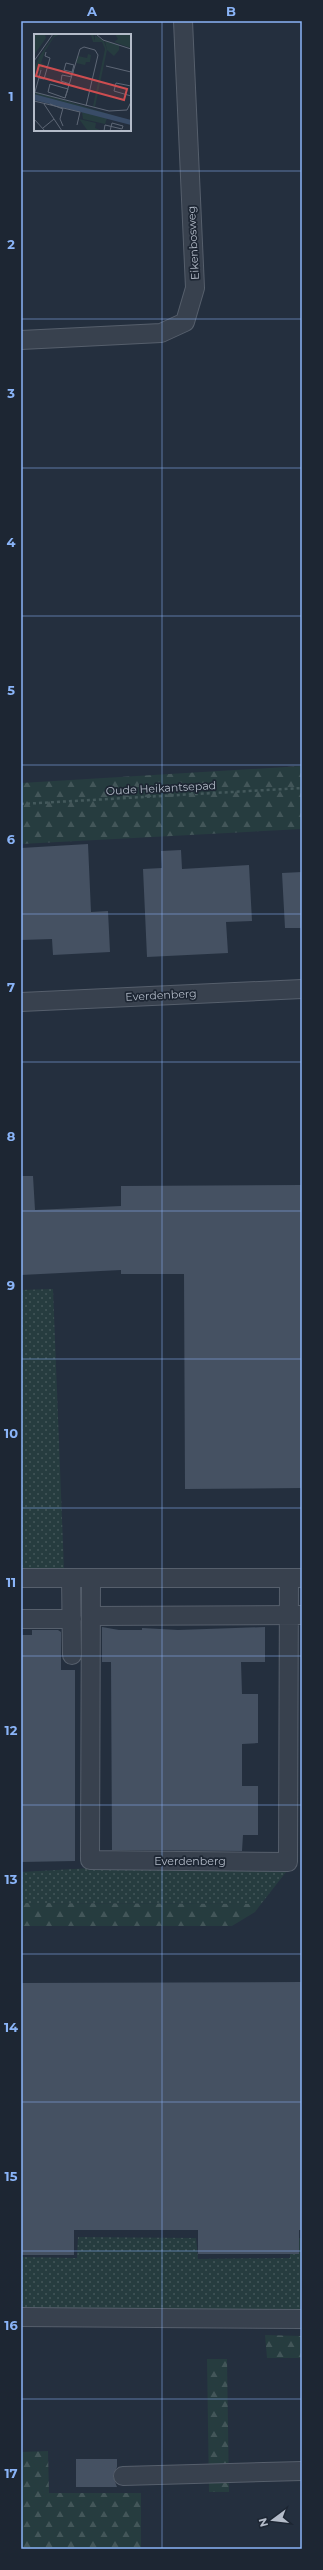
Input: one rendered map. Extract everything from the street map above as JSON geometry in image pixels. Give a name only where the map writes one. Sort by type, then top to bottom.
[{"type":"street","name":"Eikenbosweg","points":[[21,340],[161,333],[185,322],[195,288],[183,21]]},
{"type":"street","name":"Everdenberg","points":[[21,1002],[302,988]]},
{"type":"street","name":"Everdenberg","points":[[21,1578],[92,1578],[296,1578],[288,1862],[90,1860],[92,1578]]},
{"type":"street","points":[[71,1578],[72,1655]]},
{"type":"street","points":[[91,1616],[296,1615]]},
{"type":"street","points":[[21,1620],[72,1619]]},
{"type":"street","points":[[21,2317],[302,2319]]},
{"type":"street","points":[[123,2476],[302,2471]]},
{"type":"path","name":"Oude Heikantsepad","points":[[21,804],[302,788]]},
{"type":"green space","points":[[302,766],[302,829],[21,844],[21,783]]},
{"type":"green space","points":[[53,1289],[64,1570],[21,1570],[21,1290]]},
{"type":"green space","points":[[110,1867],[290,1867],[261,1904],[21,1903],[21,1872]]},
{"type":"green space","points":[[21,1903],[261,1904],[255,1912],[232,1926],[21,1926]]},
{"type":"green space","points":[[78,2237],[196,2238],[198,2259],[290,2258],[290,2238],[302,2238],[302,2311],[21,2310],[21,2257],[77,2258]]},
{"type":"green space","points":[[265,2335],[302,2336],[302,2358],[267,2358]]},
{"type":"green space","points":[[207,2359],[227,2359],[229,2492],[209,2492]]},
{"type":"green space","points":[[48,2451],[49,2493],[141,2493],[141,2549],[21,2549],[21,2452]]},
{"type":"building","points":[[88,844],[91,912],[108,911],[110,952],[53,955],[52,939],[21,940],[21,848]]},
{"type":"building","points":[[181,850],[182,869],[249,865],[252,921],[226,922],[228,953],[147,957],[143,869],[162,868],[161,851]]},
{"type":"building","points":[[302,872],[302,928],[285,928],[282,873]]},
{"type":"building","points":[[21,1176],[33,1176],[35,1210],[121,1206],[121,1186],[302,1185],[302,1488],[185,1489],[184,1274],[121,1274],[121,1270],[21,1275]]},
{"type":"building","points":[[102,1627],[119,1630],[142,1630],[142,1628],[178,1630],[265,1627],[265,1662],[241,1662],[242,1694],[258,1694],[258,1743],[242,1744],[242,1786],[258,1786],[258,1835],[243,1835],[242,1851],[112,1850],[111,1662],[102,1662]]},
{"type":"building","points":[[32,1630],[58,1630],[61,1632],[61,1670],[75,1670],[75,1861],[21,1862],[21,1635],[32,1635]]},
{"type":"building","points":[[302,1982],[302,2230],[299,2230],[299,2254],[198,2254],[198,2230],[74,2230],[74,2255],[21,2255],[21,1983]]},
{"type":"building","points":[[76,2459],[117,2459],[117,2467],[113,2476],[117,2487],[76,2487]]}]
